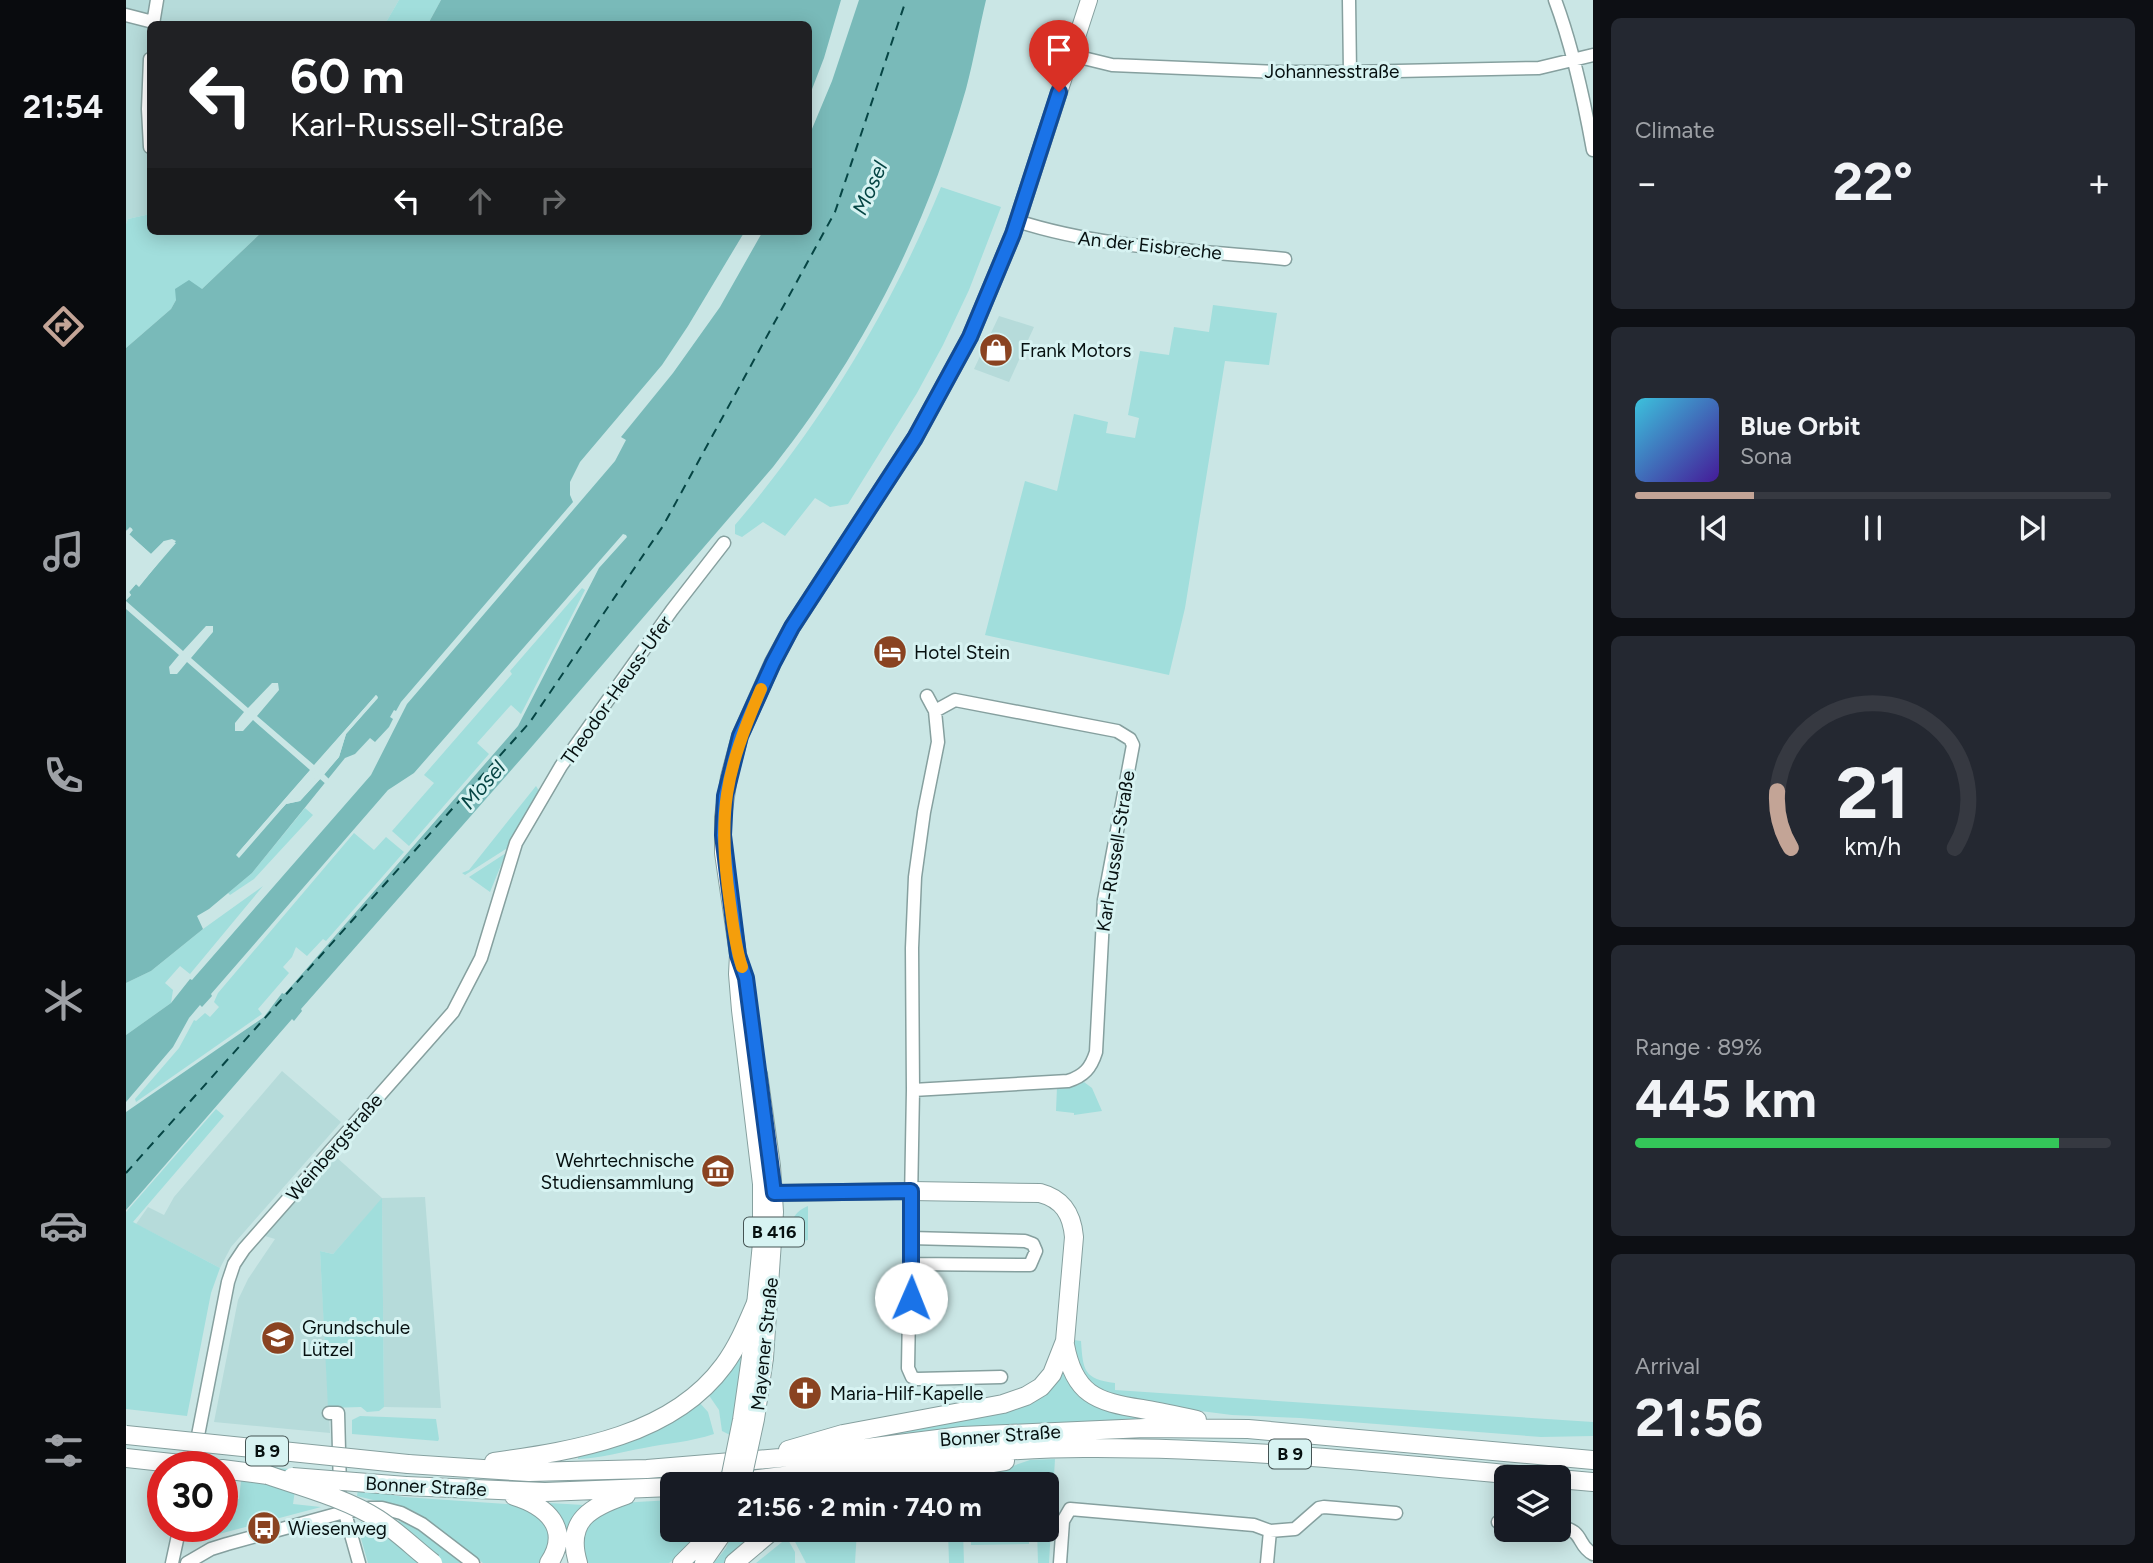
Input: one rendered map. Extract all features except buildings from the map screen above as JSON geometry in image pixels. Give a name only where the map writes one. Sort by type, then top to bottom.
[{"type":"highway","points":[[911,1191],[1029,1192],[1048,1195],[1059,1201],[1069,1213],[1074,1237],[1065,1340],[1075,1379],[1101,1401],[1118,1406],[1248,1429]]},
{"type":"highway","points":[[456,1468],[568,1450],[655,1422],[688,1402],[715,1377],[734,1350],[756,1303]]},
{"type":"highway","points":[[764,1459],[843,1434],[986,1408],[1026,1396],[1041,1387],[1052,1374],[1065,1340]]},
{"type":"highway","name":"Bonner Straße","points":[[126,1435],[408,1464],[565,1472],[679,1467],[987,1435],[1144,1428],[1248,1429],[1593,1460]]},
{"type":"highway","name":"Bonner Straße","points":[[815,1472],[939,1457],[1041,1450],[1186,1448],[1249,1451],[1494,1473]]},
{"type":"highway","points":[[941,1472],[995,1464],[1041,1450]]},
{"type":"highway","points":[[1542,1455],[1593,1450]]},
{"type":"highway","points":[[126,1458],[147,1460]]},
{"type":"highway","name":"Bonner Straße","points":[[238,1471],[406,1486],[494,1490],[545,1492],[660,1488]]},
{"type":"highway","points":[[268,1475],[365,1512],[396,1532],[433,1563]]},
{"type":"highway","points":[[1571,1480],[1593,1482]]},
{"type":"highway","points":[[578,1563],[574,1540],[586,1513],[596,1506],[642,1489]]},
{"type":"highway","points":[[494,1490],[530,1501],[544,1509],[552,1519],[557,1538],[549,1563]]},
{"type":"highway","points":[[734,1563],[759,1542]]},
{"type":"main road","name":"B 416","points":[[1017,221],[1089,0]]},
{"type":"main road","name":"Mayener Straße","points":[[745,1472],[756,1419],[756,1303],[761,1243],[761,1185],[723,835],[725,796],[740,736],[773,663],[792,627],[915,438],[989,295],[1017,221]]},
{"type":"main road","name":"Mayener Straße","points":[[730,1472],[758,1358],[772,1265],[774,1193],[746,978],[738,955]]},
{"type":"main road","points":[[774,1193],[911,1191]]},
{"type":"main road","points":[[681,1563],[702,1542]]},
{"type":"main road","points":[[703,1563],[712,1542]]},
{"type":"street","points":[[153,21],[157,0]]},
{"type":"street","points":[[1349,0],[1350,72]]},
{"type":"street","points":[[1555,0],[1573,60],[1593,150]]},
{"type":"street","points":[[126,15],[147,21]]},
{"type":"street","name":"Johannesstraße","points":[[1071,55],[1112,65],[1279,72],[1539,68],[1593,55]]},
{"type":"street","name":"An der Eisbreche","points":[[1017,221],[1094,241],[1285,258]]},
{"type":"street","name":"Theodor-Heuss-Ufer","points":[[516,843],[568,756],[672,610],[724,543]]},
{"type":"street","points":[[926,696],[935,711],[938,742],[924,812],[915,888],[912,948],[909,1373],[917,1379],[1001,1377]]},
{"type":"street","name":"Karl-Russell-Straße","points":[[913,1090],[1068,1081],[1079,1078],[1093,1063],[1096,1052],[1104,900],[1133,745],[1130,739],[1117,731],[955,700],[935,711]]},
{"type":"street","name":"Weinbergstraße","points":[[195,1451],[228,1282],[234,1264],[453,1012],[481,958],[516,843]]},
{"type":"street","points":[[911,1238],[1025,1241],[1032,1244],[1036,1251],[1030,1265],[911,1264]]},
{"type":"street","points":[[329,1413],[338,1413],[341,1495],[359,1563]]},
{"type":"street","points":[[1060,1563],[1063,1521],[1070,1509],[1252,1524],[1270,1531],[1295,1529],[1319,1508],[1324,1507],[1396,1513]]},
{"type":"street","points":[[187,1563],[211,1549],[344,1512],[370,1508],[401,1513],[432,1530],[473,1563]]},
{"type":"street","points":[[1571,1529],[1577,1533],[1588,1552],[1593,1554]]},
{"type":"street","points":[[1267,1563],[1270,1531]]},
{"type":"street","points":[[172,1563],[177,1542]]},
{"type":"shaded area","points":[[126,0],[399,0],[387,21],[147,21],[147,215],[128,219],[126,224]]},
{"type":"shaded area","points":[[399,0],[441,0],[430,21],[387,21]]},
{"type":"shaded area","points":[[941,187],[1001,207],[969,290],[917,393],[848,504],[830,507],[815,498],[785,536],[763,522],[742,537],[735,534],[735,525],[797,447],[852,364],[900,278]]},
{"type":"shaded area","points":[[147,215],[147,235],[259,235],[202,289],[176,300],[171,309],[126,348],[128,219]]},
{"type":"shaded area","points":[[1213,305],[1277,313],[1269,365],[1225,361],[1185,608],[1169,675],[985,635],[1025,481],[1057,491],[1074,414],[1108,422],[1106,433],[1135,438],[1139,418],[1128,415],[1140,351],[1169,355],[1174,327],[1209,332]]},
{"type":"shaded area","points":[[999,316],[1034,327],[1009,382],[974,369]]},
{"type":"shaded area","points":[[582,588],[585,590],[521,714],[511,705],[477,743],[489,754],[409,846],[392,831],[434,783],[424,775]]},
{"type":"shaded area","points":[[536,786],[541,794],[509,847],[465,875],[462,873],[469,870]]},
{"type":"shaded area","points":[[305,808],[313,815],[254,879],[230,895],[228,893],[252,873]]},
{"type":"shaded area","points":[[354,833],[374,850],[386,837],[404,852],[326,941],[323,939],[307,956],[296,947],[283,967],[289,973],[258,1009],[262,1014],[136,1102],[135,1099],[179,1048],[194,1020],[205,1013],[210,1017],[219,1007],[214,1002],[218,993]]},
{"type":"shaded area","points":[[506,853],[490,892],[469,877]]},
{"type":"shaded area","points":[[263,886],[190,974],[180,966],[165,983],[173,990],[171,1003],[126,1035],[126,983],[151,971]]},
{"type":"shaded area","points":[[282,1071],[341,1122],[231,1247],[220,1268],[136,1224],[148,1207],[164,1215],[174,1197]]},
{"type":"shaded area","points":[[1084,1082],[1092,1088],[1102,1111],[1074,1115],[1056,1111],[1057,1087],[1076,1086]]},
{"type":"shaded area","points":[[216,1109],[224,1116],[133,1222],[220,1268],[211,1293],[187,1416],[126,1409],[126,1212]]},
{"type":"shaded area","points":[[335,1156],[382,1198],[425,1197],[441,1408],[384,1407],[382,1199],[333,1254],[320,1251],[330,1433],[214,1422],[238,1300],[248,1279],[275,1239],[265,1236]]},
{"type":"shaded area","points":[[382,1198],[384,1407],[379,1411],[367,1412],[361,1407],[328,1408],[320,1251],[333,1254]]},
{"type":"shaded area","points":[[808,1206],[808,1240],[789,1244],[794,1217]]},
{"type":"shaded area","points":[[1074,1340],[1081,1341],[1087,1372],[1097,1379],[1115,1383],[1115,1390],[1593,1422],[1593,1436],[1541,1437],[1232,1415],[1121,1401],[1088,1386],[1073,1350]]},
{"type":"shaded area","points":[[744,1348],[730,1435],[722,1431],[719,1410],[708,1394]]},
{"type":"shaded area","points":[[1062,1364],[1067,1374],[1164,1420],[837,1444],[1008,1409]]},
{"type":"shaded area","points":[[699,1402],[708,1412],[714,1434],[688,1441],[578,1459],[578,1454]]},
{"type":"shaded area","points":[[360,1416],[436,1419],[439,1439],[352,1434],[352,1420]]},
{"type":"shaded area","points":[[1055,1459],[1054,1472],[979,1472],[1007,1468],[1030,1460]]},
{"type":"shaded area","points":[[243,1464],[298,1470],[293,1504],[321,1507],[238,1529]]},
{"type":"shaded area","points":[[358,1489],[404,1497],[523,1505],[551,1528],[544,1563],[483,1563],[424,1517],[409,1509],[357,1496]]},
{"type":"shaded area","points":[[660,1501],[660,1542],[691,1542],[669,1563],[582,1563],[584,1523],[619,1503]]},
{"type":"shaded area","points":[[549,1503],[584,1505],[574,1516],[567,1536],[564,1536]]},
{"type":"shaded area","points":[[398,1521],[413,1525],[461,1563],[443,1563],[432,1554],[435,1563],[368,1563],[358,1528],[361,1522]]},
{"type":"shaded area","points":[[729,1542],[750,1542],[726,1563],[714,1563]]},
{"type":"shaded area","points":[[782,1542],[789,1542],[795,1552],[795,1563],[756,1563]]},
{"type":"shaded area","points":[[795,1542],[856,1542],[855,1563],[806,1563]]},
{"type":"shaded area","points":[[948,1542],[963,1542],[964,1563],[949,1563]]},
{"type":"shaded area","points":[[971,1542],[1029,1542],[1029,1544],[971,1545]]},
{"type":"shaded area","points":[[1037,1542],[1050,1542],[1049,1563],[1038,1563]]},
{"type":"water","points":[[441,0],[841,0],[812,89],[812,21],[430,21]]},
{"type":"water","name":"Mosel","points":[[859,0],[986,0],[966,89],[950,141],[911,240],[864,333],[806,423],[773,467],[528,751],[126,1210],[126,1112],[264,1017],[282,993],[288,990],[518,726],[599,568],[626,535],[623,534],[414,773],[388,790],[212,996],[189,1018],[173,1047],[126,1102],[126,1035],[171,1003],[371,775],[407,704],[615,461],[626,440],[621,437],[673,373],[720,307],[761,235],[812,235],[812,129],[832,81]]},
{"type":"water","points":[[259,235],[743,235],[662,365],[580,462],[570,482],[573,502],[396,711],[394,710],[389,727],[375,742],[370,738],[355,754],[345,758],[252,873],[197,916],[203,929],[151,971],[126,983],[126,600],[136,584],[139,586],[176,543],[164,541],[151,554],[129,534],[132,528],[126,531],[126,348],[171,309],[176,300],[175,289],[189,280],[202,289]],"holes":[[[376,695],[378,698],[346,734],[339,757],[323,776],[300,801],[286,804],[237,854]]]},
{"type":"pier","points":[[130,527],[133,530],[129,535],[151,554],[164,541],[176,541],[139,587],[136,584],[129,592],[131,595],[126,600],[126,590],[134,581],[139,582],[171,543],[150,557],[126,536]]},
{"type":"pier","points":[[126,601],[183,651],[206,626],[213,626],[213,632],[191,658],[248,708],[272,683],[278,683],[279,690],[257,716],[314,765],[376,695],[378,697],[346,734],[339,757],[324,774],[331,781],[327,785],[320,779],[300,801],[286,804],[239,858],[236,855],[310,770],[253,720],[243,731],[235,731],[235,723],[244,712],[187,662],[177,674],[170,674],[169,667],[179,655],[126,609]],"holes":[[[339,744],[336,755],[298,798],[289,800]]]},
{"type":"ferry route","points":[[126,1173],[530,722],[663,526],[835,212],[906,0]]},
{"type":"slow traffic","points":[[742,967],[723,853],[723,817],[725,796],[740,736],[761,689]]},
{"type":"place","name":"Frank Motors","points":[[996,350]]},
{"type":"place","name":"Hotel Stein","points":[[890,652]]},
{"type":"place","name":"Wehrtechnische Studiensammlung","points":[[718,1171]]},
{"type":"place","name":"Grundschule Lützel","points":[[278,1338]]},
{"type":"place","name":"Maria-Hilf-Kapelle","points":[[805,1393]]},
{"type":"place","name":"Wiesenweg","points":[[264,1528]]},
{"type":"route","points":[[911,1298],[911,1191],[774,1193],[746,978],[738,955],[723,853],[725,796],[740,736],[792,627],[915,438],[970,337],[1013,234],[1059,92]]}]
